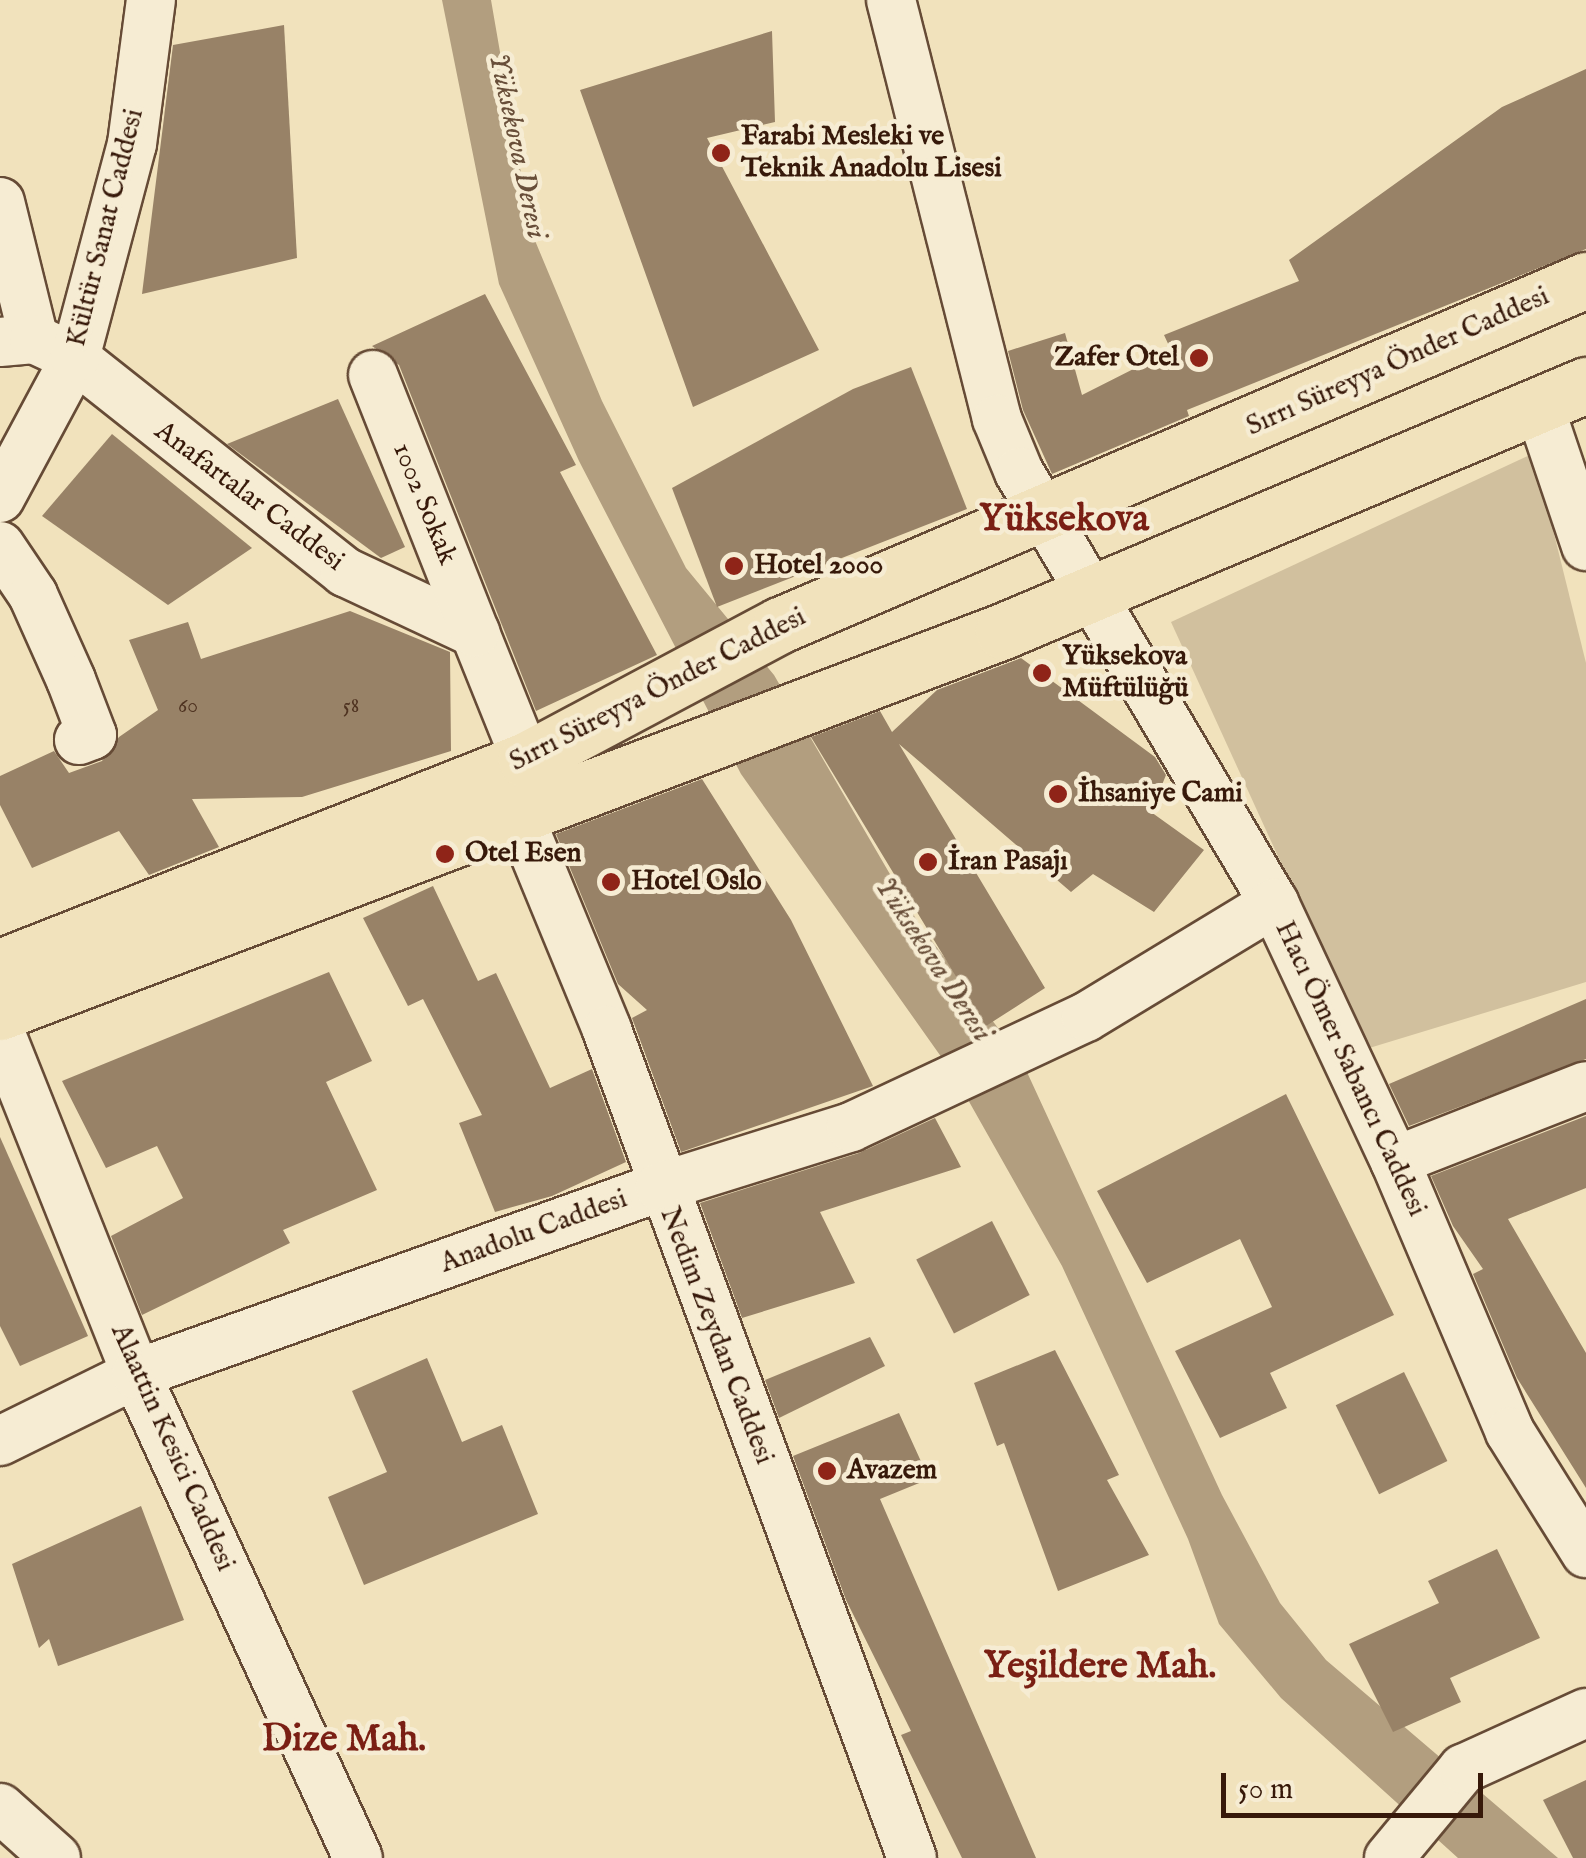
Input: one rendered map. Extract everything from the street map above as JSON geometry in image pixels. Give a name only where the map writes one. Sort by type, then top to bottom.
[{"type":"main road","name":"Sırrı Süreyya Önder Caddesi","points":[[0,967],[526,760],[645,692],[780,625],[1047,523],[1586,280]]},
{"type":"main road","name":"Sırrı Süreyya Önder Caddesi","points":[[0,1012],[1093,595],[1562,394]]},
{"type":"street","name":"Kültür Sanat Caddesi","points":[[0,498],[36,346],[132,144],[151,0]]},
{"type":"street","name":"Hacı Ömer Sabancı Caddesi","points":[[891,0],[997,419],[1047,523],[1274,903],[1395,1162],[1510,1432],[1586,1553]]},
{"type":"street","points":[[0,202],[36,346],[0,372]]},
{"type":"street","name":"Anafartalar Caddesi","points":[[36,346],[345,572],[475,633]]},
{"type":"street","name":"1002 Sokak","points":[[372,375],[475,633]]},
{"type":"street","points":[[1562,394],[1586,546]]},
{"type":"street","points":[[0,546],[34,596],[71,680],[92,735],[78,740]]},
{"type":"street","points":[[475,633],[526,760]]},
{"type":"street","name":"Nedim Zeydan Caddesi","points":[[520,816],[607,1030],[660,1187],[912,1858]]},
{"type":"street","name":"Anadolu Caddesi","points":[[0,1441],[136,1374],[660,1187],[850,1127],[1086,1017],[1274,903]]},
{"type":"street","name":"Alaattin Kesici Caddesi","points":[[0,1032],[136,1374],[358,1858]]},
{"type":"street","points":[[1395,1162],[1586,1086]]},
{"type":"street","points":[[1395,1850],[1464,1769],[1586,1713]]},
{"type":"street","points":[[0,1808],[56,1858]]},
{"type":"shaded area","points":[[1534,453],[1586,663],[1586,982],[1366,1049],[1171,622]]},
{"type":"water","name":"Yüksekova Deresi","points":[[442,0],[491,0],[531,231],[602,401],[686,568],[774,675],[919,924],[1020,1057],[1222,1495],[1280,1603],[1326,1660],[1558,1858],[1458,1858],[1281,1698],[1219,1624],[1188,1539],[1062,1266],[954,1075],[741,774],[579,461],[499,284]]},
{"type":"building","points":[[284,25],[297,258],[142,294],[173,45]]},
{"type":"building","points":[[772,31],[775,122],[707,138],[819,350],[693,407],[580,90]]},
{"type":"building","points":[[1586,69],[1586,249],[1187,410],[1189,416],[1052,474],[1023,410],[1008,351],[1065,333],[1082,395],[1171,350],[1164,335],[1299,281],[1289,260],[1502,107]]},
{"type":"building","points":[[485,294],[576,465],[560,472],[657,655],[536,711],[399,365],[372,346]]},
{"type":"building","points":[[911,367],[967,509],[717,607],[672,488],[853,389]]},
{"type":"building","points":[[338,399],[405,547],[381,558],[227,444]]},
{"type":"building","points":[[112,434],[252,548],[168,605],[42,516]]},
{"type":"building","points":[[350,611],[450,652],[451,751],[302,797],[192,799],[219,847],[149,875],[119,831],[32,868],[0,805],[0,776],[54,751],[69,773],[102,761],[119,737],[158,710],[129,640],[188,622],[201,659]]},
{"type":"building","name":"İhsaniye Cami","points":[[1021,658],[1155,757],[1166,775],[1151,812],[1204,850],[1154,912],[1093,874],[1071,892],[899,744],[1045,988],[986,1026],[811,737],[880,711],[892,732],[937,690]]},
{"type":"building","points":[[702,779],[791,920],[873,1086],[681,1152],[632,1018],[647,1010],[618,984],[556,834]]},
{"type":"building","points":[[433,886],[478,981],[496,973],[550,1088],[592,1069],[626,1162],[552,1196],[495,1212],[459,1123],[482,1115],[423,999],[408,1006],[363,918]]},
{"type":"building","points":[[329,972],[372,1061],[326,1082],[377,1190],[283,1230],[290,1243],[142,1315],[111,1236],[183,1198],[157,1146],[106,1168],[62,1081]]},
{"type":"building","points":[[1586,999],[1586,1059],[1409,1126],[1389,1084]]},
{"type":"building","points":[[1286,1094],[1394,1315],[1270,1373],[1287,1408],[1220,1438],[1175,1351],[1272,1307],[1240,1239],[1147,1283],[1097,1191]]},
{"type":"building","points":[[1586,1116],[1586,1188],[1508,1219],[1586,1353],[1586,1488],[1517,1378],[1473,1274],[1483,1269],[1453,1226],[1431,1176]]},
{"type":"building","points":[[935,1118],[961,1167],[820,1212],[855,1283],[742,1318],[700,1203],[859,1153]]},
{"type":"building","points":[[0,1137],[88,1336],[20,1366],[0,1326]]},
{"type":"building","points":[[992,1221],[1030,1295],[954,1334],[916,1260]]},
{"type":"building","points":[[870,1337],[885,1366],[779,1418],[765,1380]]},
{"type":"building","points":[[1055,1350],[1119,1475],[1107,1480],[1149,1555],[1058,1591],[1004,1443],[997,1446],[974,1383]]},
{"type":"building","points":[[427,1358],[462,1442],[502,1425],[538,1514],[364,1585],[328,1497],[387,1472],[352,1391]]},
{"type":"building","points":[[1404,1372],[1447,1461],[1379,1494],[1336,1405]]},
{"type":"building","points":[[899,1413],[929,1479],[880,1499],[1036,1858],[962,1858],[901,1735],[911,1731],[846,1600],[793,1456]]},
{"type":"building","points":[[141,1506],[184,1620],[58,1666],[49,1639],[39,1648],[12,1564]]},
{"type":"building","points":[[1497,1549],[1540,1638],[1450,1678],[1461,1702],[1393,1732],[1349,1644],[1439,1603],[1428,1581]]},
{"type":"building","points":[[1586,1780],[1586,1858],[1573,1858],[1543,1800]]},
{"type":"place","name":"Farabi Mesleki ve Teknik Anadolu Lisesi","points":[[721,153]]},
{"type":"place","name":"Zafer Otel","points":[[1199,358]]},
{"type":"place","name":"Hotel 2000","points":[[734,566]]},
{"type":"place","name":"Yüksekova Müftülüğü","points":[[1042,673]]},
{"type":"place","name":"İhsaniye Cami","points":[[1058,794]]},
{"type":"place","name":"Otel Esen","points":[[445,854]]},
{"type":"place","name":"İran Pasajı","points":[[928,862]]},
{"type":"place","name":"Hotel Oslo","points":[[611,882]]},
{"type":"place","name":"Avazem","points":[[827,1471]]},
{"type":"district","name":"Yüksekova","points":[[1064,521]]},
{"type":"district","name":"Yeşildere Mah.","points":[[1100,1668]]},
{"type":"district","name":"Dize Mah.","points":[[344,1741]]}]
